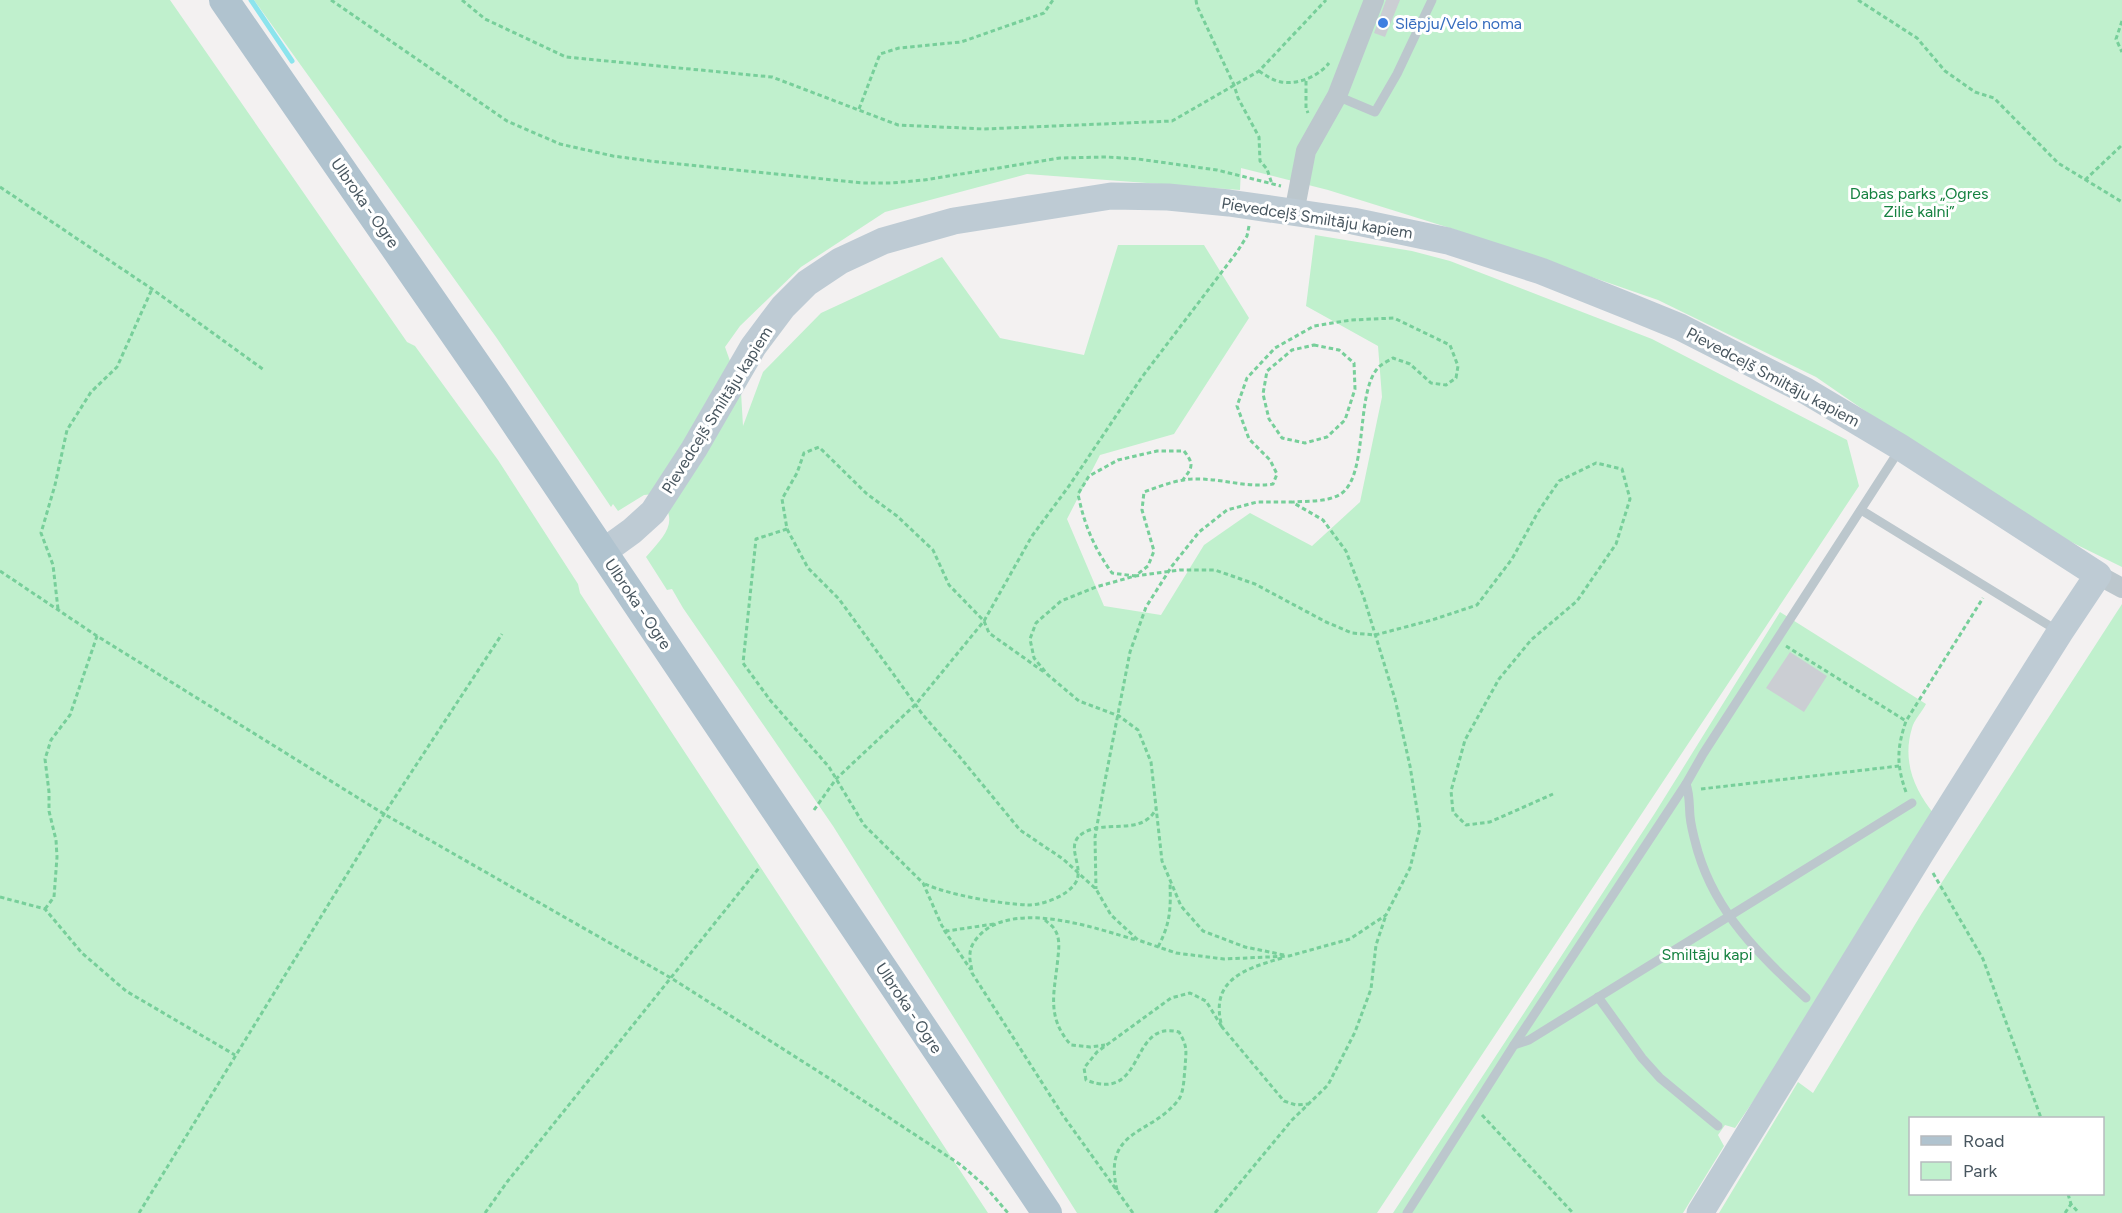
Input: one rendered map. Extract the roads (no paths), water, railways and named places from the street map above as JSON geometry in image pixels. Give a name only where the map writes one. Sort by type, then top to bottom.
[{"type":"main road","name":"Ulbroka - Ogre","points":[[224,0],[603,552],[1047,1213]]},
{"type":"street","points":[[1297,201],[1306,151],[1336,96],[1374,0]]},
{"type":"street","name":"Pievedceļš Smiltāju kapiem","points":[[603,552],[632,531],[652,512],[693,449],[753,348],[783,307],[807,283],[840,261],[883,241],[954,221],[1101,198],[1168,197],[1252,206],[1297,201],[1353,221],[1448,241],[1541,271],[1690,332],[1806,391],[1900,447],[2098,575]]},
{"type":"street","points":[[1700,1213],[1921,853],[2098,575],[2122,588]]},
{"type":"lane","points":[[1336,96],[1375,112],[1397,74],[1432,0]]},
{"type":"lane","points":[[1407,1213],[1514,1045],[1688,788],[1703,754],[1900,447]]},
{"type":"lane","points":[[1861,510],[2060,632]]},
{"type":"lane","points":[[1688,788],[1690,819],[1698,852],[1711,885],[1745,938],[1806,998]]},
{"type":"lane","points":[[1514,1045],[1529,1040],[1912,803]]},
{"type":"lane","points":[[1598,997],[1642,1058],[1660,1078],[1718,1126]]},
{"type":"waterway","points":[[251,0],[292,61]]},
{"type":"place","name":"Slēpju/Velo noma","points":[[1383,23]]},
{"type":"park label","name":"Dabas parks „Ogres Zilie kalni”","points":[[1919,202]]},
{"type":"park label","name":"Smiltāju kapi","points":[[1707,954]]}]
